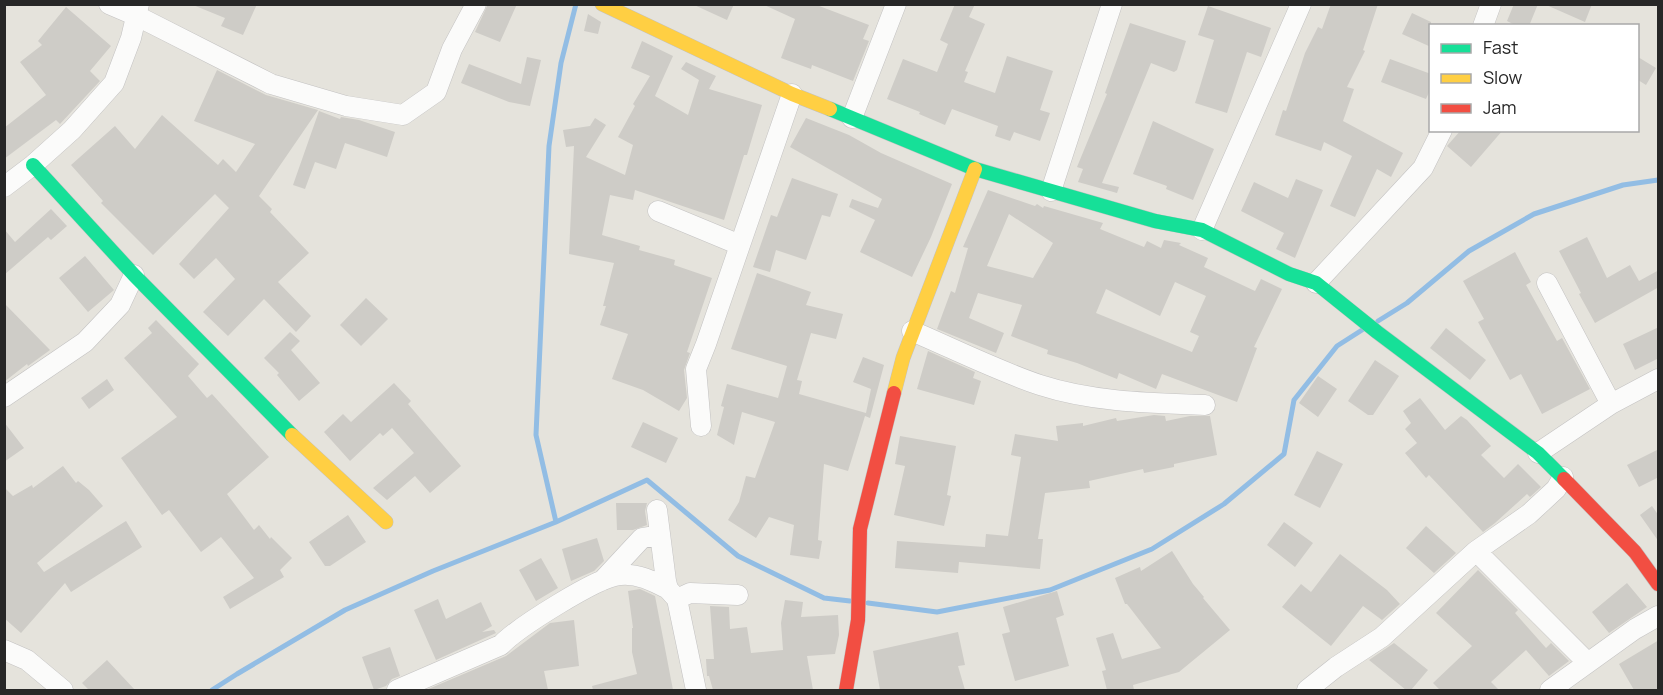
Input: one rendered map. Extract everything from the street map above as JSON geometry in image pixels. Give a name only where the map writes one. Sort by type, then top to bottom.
[{"type":"street","points":[[109,4],[138,10],[271,84],[346,106],[404,115],[436,92],[452,49],[476,4]]},
{"type":"street","points":[[852,118],[896,4]]},
{"type":"street","points":[[1051,191],[1112,4]]},
{"type":"street","points":[[1202,230],[1301,4]]},
{"type":"street","points":[[1484,24],[1491,4]]},
{"type":"street","points":[[610,6],[792,94],[975,169],[1155,221],[1202,230],[1289,274],[1316,283],[1377,332],[1538,453],[1635,552],[1659,584]]},
{"type":"street","points":[[4,187],[72,130],[114,83],[131,38],[138,10]]},
{"type":"street","points":[[701,426],[696,369],[792,94]]},
{"type":"street","points":[[1316,283],[1423,168],[1441,132]]},
{"type":"street","points":[[33,165],[134,275],[290,433],[386,522]]},
{"type":"street","points":[[846,690],[858,620],[860,529],[903,358],[975,169]]},
{"type":"street","points":[[658,211],[740,245]]},
{"type":"street","points":[[4,397],[85,342],[120,305],[134,275]]},
{"type":"street","points":[[1547,283],[1611,404]]},
{"type":"street","points":[[912,331],[1040,385],[1081,395],[1152,403],[1205,405]]},
{"type":"street","points":[[1538,453],[1611,404],[1659,379]]},
{"type":"street","points":[[1307,690],[1336,667],[1382,637],[1476,551],[1529,514],[1556,489],[1563,477]]},
{"type":"street","points":[[657,510],[660,535],[696,690]]},
{"type":"street","points":[[601,582],[642,538],[660,535]]},
{"type":"street","points":[[1476,551],[1587,662]]},
{"type":"street","points":[[397,690],[501,645],[510,635],[570,597],[619,574],[648,578],[673,594],[738,595]]},
{"type":"street","points":[[1550,690],[1635,629],[1659,616]]},
{"type":"street","points":[[4,650],[27,660],[63,690]]},
{"type":"building","points":[[257,4],[243,35],[221,26],[225,18],[193,5]]},
{"type":"building","points":[[488,4],[517,4],[500,42],[475,32]]},
{"type":"building","points":[[692,4],[734,4],[727,20]]},
{"type":"building","points":[[762,4],[814,4],[869,25],[863,39],[869,41],[853,81],[812,65],[811,69],[781,58],[795,19]]},
{"type":"building","points":[[955,4],[975,4],[969,17],[985,24],[965,71],[968,72],[964,82],[995,93],[1007,56],[1053,71],[1040,110],[1050,113],[1040,141],[1014,132],[1010,141],[995,136],[998,126],[952,109],[945,125],[887,99],[903,59],[937,72],[948,44],[940,40]]},
{"type":"building","points":[[1331,4],[1378,4],[1363,50],[1365,51],[1347,87],[1354,89],[1343,121],[1403,153],[1391,177],[1377,169],[1355,217],[1330,206],[1352,156],[1324,142],[1321,151],[1275,135],[1283,110],[1286,111],[1305,53],[1318,27],[1322,29]]},
{"type":"building","points":[[1514,4],[1538,4],[1530,24],[1513,24],[1507,21]]},
{"type":"building","points":[[1544,4],[1592,4],[1585,22]]},
{"type":"building","points":[[1208,6],[1271,28],[1261,57],[1247,52],[1227,113],[1195,103],[1214,40],[1198,35]]},
{"type":"building","points":[[66,7],[111,46],[90,71],[100,81],[60,124],[56,120],[4,159],[4,128],[46,95],[20,62],[42,45],[38,41]]},
{"type":"building","points":[[1412,13],[1431,22],[1429,24],[1429,46],[1402,34]]},
{"type":"building","points":[[588,14],[601,22],[598,34],[584,31]]},
{"type":"building","points":[[1130,23],[1186,41],[1177,70],[1174,72],[1151,63],[1102,183],[1119,187],[1117,193],[1078,182],[1083,169],[1077,167],[1107,94],[1105,93]]},
{"type":"building","points":[[642,41],[673,56],[655,96],[688,115],[699,80],[681,69],[686,62],[716,76],[709,89],[762,105],[724,220],[635,190],[633,200],[610,195],[602,235],[640,246],[639,250],[675,260],[674,265],[712,278],[687,352],[690,353],[684,370],[687,398],[679,411],[643,390],[612,379],[628,334],[600,325],[614,263],[569,254],[574,146],[566,147],[563,130],[590,126],[595,118],[606,125],[586,157],[625,175],[633,145],[618,137],[635,106],[633,104],[650,76],[631,68]]},
{"type":"building","points":[[527,57],[541,60],[530,106],[509,102],[461,83],[469,64],[521,84]]},
{"type":"building","points":[[1639,58],[1656,68],[1646,85],[1639,81]]},
{"type":"building","points":[[1390,59],[1429,73],[1429,92],[1426,99],[1381,82]]},
{"type":"building","points":[[217,70],[266,95],[318,110],[259,196],[272,209],[270,212],[309,253],[278,282],[311,316],[296,332],[264,299],[228,336],[203,312],[235,279],[216,258],[194,279],[179,264],[229,208],[215,194],[153,255],[101,203],[103,201],[71,165],[115,126],[135,149],[162,115],[218,165],[223,159],[236,172],[255,144],[194,121]]},
{"type":"building","points":[[319,111],[340,119],[341,117],[359,120],[395,132],[387,157],[345,143],[336,169],[315,162],[305,189],[293,185]]},
{"type":"building","points":[[806,118],[849,135],[881,153],[952,184],[912,277],[860,252],[875,220],[849,207],[852,199],[878,208],[882,199],[790,147]]},
{"type":"building","points":[[1153,121],[1214,149],[1193,200],[1166,189],[1167,186],[1133,174]]},
{"type":"building","points":[[1459,132],[1501,132],[1471,167],[1447,146]]},
{"type":"building","points":[[792,178],[838,194],[830,217],[822,215],[806,260],[776,250],[770,272],[753,267],[771,215],[777,217]]},
{"type":"building","points":[[1296,179],[1323,190],[1295,258],[1276,249],[1284,233],[1241,211],[1254,182],[1288,198]]},
{"type":"building","points":[[988,190],[1035,206],[1037,204],[1043,208],[1044,206],[1103,223],[1100,229],[1144,247],[1147,241],[1161,248],[1164,240],[1181,243],[1179,245],[1208,258],[1204,267],[1255,291],[1261,279],[1282,289],[1254,347],[1257,348],[1237,402],[1162,374],[1156,389],[1119,373],[1117,379],[1047,354],[1048,350],[1011,336],[1022,305],[978,293],[969,318],[1004,333],[996,353],[937,329],[951,291],[955,293],[968,248],[963,247]],"holes":[[[1009,214],[1053,243],[1033,278],[987,266]],[[1175,282],[1206,296],[1190,332],[1199,336],[1192,352],[1096,313],[1106,289],[1160,316]]]},
{"type":"building","points":[[51,209],[67,226],[51,240],[48,237],[4,275],[4,229],[15,242]]},
{"type":"building","points":[[1587,237],[1607,278],[1630,265],[1639,281],[1659,270],[1659,287],[1595,323],[1559,251]]},
{"type":"building","points":[[1515,252],[1531,282],[1526,285],[1557,341],[1562,338],[1590,389],[1542,414],[1521,374],[1510,380],[1478,322],[1484,319],[1463,281]]},
{"type":"building","points":[[85,256],[114,290],[88,312],[59,278]]},
{"type":"building","points":[[757,273],[811,292],[806,305],[843,314],[836,339],[811,333],[797,380],[802,381],[799,394],[866,413],[871,389],[853,382],[863,357],[884,365],[870,418],[865,416],[848,471],[824,464],[818,540],[822,541],[819,559],[790,555],[794,525],[769,517],[756,538],[728,520],[739,502],[746,476],[755,478],[775,422],[742,412],[734,445],[717,435],[727,384],[778,398],[787,366],[731,349]]},
{"type":"building","points":[[366,298],[388,319],[361,346],[340,325]]},
{"type":"building","points":[[4,303],[50,350],[4,382]]},
{"type":"building","points":[[156,320],[199,364],[188,376],[207,398],[212,394],[269,457],[227,494],[254,530],[259,525],[270,539],[271,537],[292,558],[280,570],[284,577],[230,609],[223,597],[254,578],[221,537],[201,552],[169,510],[162,515],[121,458],[177,417],[124,358],[152,333],[148,328]]},
{"type":"building","points":[[1659,327],[1659,358],[1635,370],[1623,344]]},
{"type":"building","points":[[1446,328],[1486,360],[1470,380],[1430,348]]},
{"type":"building","points":[[290,332],[300,341],[291,350],[320,383],[299,401],[277,375],[279,373],[264,358]]},
{"type":"building","points":[[928,351],[975,372],[973,378],[981,381],[974,405],[917,389]]},
{"type":"building","points":[[1375,360],[1399,376],[1373,415],[1368,415],[1348,401]]},
{"type":"building","points":[[1318,376],[1337,389],[1318,417],[1299,403]]},
{"type":"building","points":[[107,379],[114,390],[89,409],[81,398]]},
{"type":"building","points":[[394,383],[411,401],[408,404],[461,466],[430,493],[415,476],[387,500],[373,488],[414,453],[392,428],[383,436],[380,433],[350,461],[324,432],[343,414],[351,422]]},
{"type":"building","points":[[1420,398],[1445,430],[1461,416],[1467,420],[1491,446],[1481,455],[1504,478],[1518,464],[1541,487],[1530,497],[1527,494],[1483,532],[1429,475],[1426,478],[1405,453],[1417,443],[1405,429],[1411,423],[1403,411]]},
{"type":"building","points":[[1154,415],[1165,416],[1166,421],[1190,416],[1210,416],[1217,455],[1174,464],[1174,467],[1144,473],[1143,469],[1089,481],[1090,488],[1045,493],[1038,539],[1043,539],[1040,569],[959,562],[958,573],[895,568],[897,541],[985,547],[986,534],[1008,536],[1021,457],[1011,455],[1015,434],[1058,441],[1056,426],[1083,423],[1083,426],[1116,418],[1117,421]]},
{"type":"building","points":[[4,422],[24,448],[4,462]]},
{"type":"building","points":[[643,422],[678,438],[666,463],[631,447]]},
{"type":"building","points":[[900,436],[956,446],[947,495],[951,496],[944,526],[894,515],[905,466],[895,464]]},
{"type":"building","points":[[1659,449],[1659,477],[1639,487],[1627,465]]},
{"type":"building","points":[[1317,451],[1343,464],[1320,508],[1294,495]]},
{"type":"building","points":[[63,466],[76,483],[78,481],[89,490],[103,506],[37,563],[44,572],[126,521],[142,547],[71,592],[65,583],[21,633],[4,618],[4,487],[13,496],[32,485],[33,488]]},
{"type":"building","points":[[616,503],[647,503],[645,511],[647,525],[633,530],[617,530]]},
{"type":"building","points":[[1652,506],[1659,516],[1659,542],[1640,515]]},
{"type":"building","points":[[348,515],[366,542],[330,566],[325,566],[309,542]]},
{"type":"building","points":[[1284,522],[1313,543],[1295,567],[1267,545]]},
{"type":"building","points":[[1426,526],[1456,553],[1434,573],[1406,548]]},
{"type":"building","points":[[597,538],[604,561],[594,571],[571,581],[562,549]]},
{"type":"building","points":[[1172,551],[1203,598],[1230,630],[1179,672],[1133,685],[1134,690],[1107,690],[1102,671],[1106,670],[1096,638],[1113,633],[1122,659],[1161,648],[1125,604],[1115,578],[1140,567],[1141,571]]},
{"type":"building","points":[[1340,554],[1387,590],[1400,604],[1382,620],[1363,606],[1331,646],[1282,607],[1301,584],[1311,592]]},
{"type":"building","points":[[541,558],[558,588],[536,601],[519,570]]},
{"type":"building","points":[[1478,570],[1518,610],[1515,613],[1546,648],[1551,643],[1569,661],[1549,676],[1526,650],[1491,682],[1499,690],[1440,690],[1433,683],[1472,646],[1436,613]]},
{"type":"building","points":[[1627,583],[1647,607],[1609,633],[1592,612]]},
{"type":"building","points":[[640,589],[655,596],[673,690],[593,690],[592,686],[637,674],[632,652],[633,628],[628,591]]},
{"type":"building","points":[[1057,591],[1064,615],[1056,618],[1069,666],[1015,681],[1002,634],[1010,632],[1003,607]]},
{"type":"building","points":[[438,599],[446,619],[481,602],[492,626],[482,632],[494,630],[496,633],[436,660],[414,610]]},
{"type":"building","points":[[785,600],[803,602],[801,617],[838,615],[839,635],[835,654],[807,656],[813,690],[713,690],[709,676],[707,676],[706,659],[714,659],[710,606],[729,607],[730,629],[747,627],[751,653],[783,650],[781,623]]},
{"type":"building","points":[[574,620],[579,666],[544,671],[548,690],[426,690],[506,656],[550,623]]},
{"type":"building","points":[[958,632],[965,665],[958,666],[965,690],[880,690],[873,651]]},
{"type":"building","points":[[1659,640],[1659,690],[1634,690],[1619,664]]},
{"type":"building","points":[[1394,643],[1428,670],[1411,690],[1406,690],[1369,660]]},
{"type":"building","points":[[390,647],[400,676],[392,679],[386,686],[374,690],[362,657]]},
{"type":"building","points":[[107,660],[135,690],[89,690],[82,683]]},
{"type":"waterway","points":[[556,522],[536,435],[549,146],[561,63],[576,4]]},
{"type":"waterway","points":[[1378,321],[1407,303],[1469,251],[1534,214],[1623,185],[1658,180]]},
{"type":"waterway","points":[[868,603],[937,612],[1050,590],[1152,549],[1224,504],[1284,454],[1294,400],[1337,346],[1362,330]]},
{"type":"waterway","points":[[212,690],[345,610],[433,571],[556,522],[647,480],[738,556],[824,598],[850,601]]},
{"type":"traffic: fast","points":[[830,109],[975,169],[1155,221],[1202,230],[1289,274],[1316,283],[1377,332],[1538,453],[1564,479]]},
{"type":"traffic: fast","points":[[33,165],[134,275],[292,435]]},
{"type":"traffic: slow","points":[[602,4],[792,94],[830,109]]},
{"type":"traffic: slow","points":[[894,393],[903,358],[975,169]]},
{"type":"traffic: slow","points":[[292,435],[386,522]]},
{"type":"traffic: jam","points":[[846,690],[858,620],[860,529],[894,393]]},
{"type":"traffic: jam","points":[[1564,479],[1635,552],[1658,584]]}]
